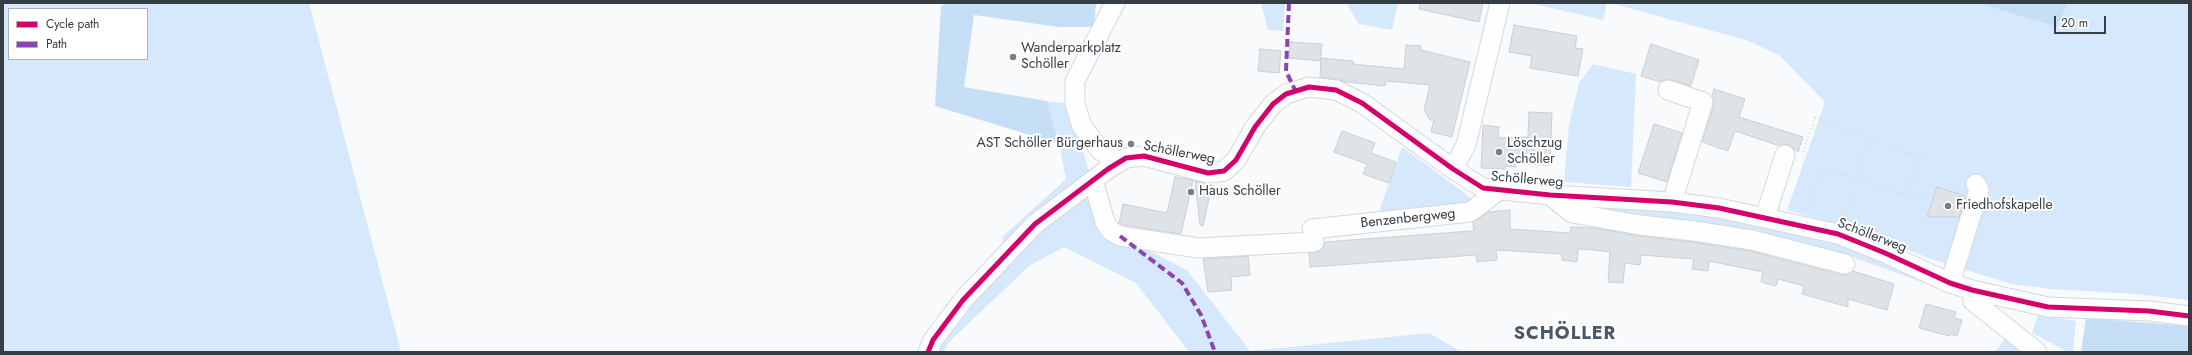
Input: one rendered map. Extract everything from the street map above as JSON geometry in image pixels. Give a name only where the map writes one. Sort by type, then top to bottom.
[{"type":"street","points":[[1115,3],[1075,81],[1075,104],[1082,126],[1101,151],[1119,162]]},
{"type":"street","points":[[1452,169],[1466,145],[1500,3]]},
{"type":"street","name":"Schöllerweg","points":[[928,352],[933,340],[963,300],[1035,224],[1119,162],[1126,158],[1144,156],[1208,173],[1224,171],[1236,160],[1261,119],[1280,98],[1295,90],[1317,87],[1336,90],[1362,103],[1452,169],[1479,186],[1498,191],[1672,202],[1719,208],[1838,234],[1885,253],[1950,283],[1972,290],[2048,307],[2149,311],[2189,316]]},
{"type":"street","points":[[1668,90],[1703,102],[1672,202]]},
{"type":"street","points":[[1765,217],[1784,155]]},
{"type":"street","name":"Benzenbergweg","points":[[1093,180],[1105,222],[1111,231],[1120,236],[1198,248],[1313,236],[1470,212],[1498,191]]},
{"type":"street","points":[[1950,283],[1979,190],[1976,184]]},
{"type":"street","name":"Schöllerweg","points":[[1550,195],[1572,213],[1640,225],[1694,231],[1752,240],[1845,264]]},
{"type":"street","points":[[1972,290],[1974,302],[2037,352]]},
{"type":"path","points":[[1784,155],[1802,157],[1815,118],[1920,157],[1907,194]]},
{"type":"path","points":[[1838,234],[1869,138]]},
{"type":"path","points":[[1810,204],[1820,168],[1926,200]]},
{"type":"shaded area","points":[[3,3],[309,3],[401,352],[3,352]]},
{"type":"shaded area","points":[[947,3],[1096,3],[1094,27],[1059,27],[974,15],[964,87],[1047,101],[1059,144],[935,106],[941,6]]},
{"type":"shaded area","points":[[1261,3],[1285,3],[1283,31],[1268,30]]},
{"type":"shaded area","points":[[1346,3],[1398,3],[1392,30],[1359,24]]},
{"type":"shaded area","points":[[1530,3],[1607,3],[1603,20]]},
{"type":"shaded area","points":[[1610,3],[1977,3],[2057,27],[2068,3],[2189,3],[2189,300],[2136,294],[2051,289],[2011,284],[1931,259],[1869,234],[1787,210],[1825,102],[1779,55],[1746,40]]},
{"type":"shaded area","points":[[1977,3],[2068,3],[2057,27]]},
{"type":"shaded area","points":[[1593,64],[1636,74],[1631,187],[1564,182],[1569,125],[1579,83]]},
{"type":"shaded area","points":[[1047,101],[1069,104],[1100,209],[1120,236],[1187,270],[1250,351],[1429,333],[1462,352],[1189,352],[1136,283],[1064,247],[1029,266],[948,343],[944,352],[936,352],[1004,245],[1002,237],[1066,179],[1059,143]]},
{"type":"shaded area","points":[[1402,147],[1462,191],[1472,200],[1471,204],[1378,214]]},
{"type":"shaded area","points":[[1568,202],[1716,214],[1848,244],[1946,291],[1850,256],[1850,261],[1642,221]]},
{"type":"shaded area","points":[[2038,315],[2076,321],[2073,352],[2068,352],[2032,333]]},
{"type":"shaded area","points":[[2086,318],[2189,326],[2189,352],[2081,352]]},
{"type":"shaded area","points":[[2008,335],[2029,352],[1995,352]]},
{"type":"building","points":[[1420,3],[1483,3],[1479,22],[1419,9]]},
{"type":"building","points":[[1514,25],[1577,36],[1575,48],[1583,49],[1578,76],[1530,68],[1532,56],[1509,52]]},
{"type":"building","points":[[1290,42],[1322,44],[1320,61],[1289,58]]},
{"type":"building","points":[[1651,44],[1699,60],[1691,86],[1666,79],[1660,82],[1641,76]]},
{"type":"building","points":[[1406,45],[1421,46],[1421,50],[1470,62],[1452,137],[1431,132],[1434,120],[1430,120],[1424,110],[1430,85],[1386,81],[1385,86],[1346,82],[1337,79],[1320,77],[1321,58],[1353,61],[1353,64],[1404,69]]},
{"type":"building","points":[[1260,49],[1281,51],[1279,73],[1258,71]]},
{"type":"building","points":[[1714,89],[1745,99],[1739,117],[1803,137],[1798,152],[1788,144],[1780,146],[1735,131],[1728,151],[1702,142],[1714,105],[1712,96]]},
{"type":"building","points":[[1529,112],[1552,113],[1550,165],[1515,164],[1516,167],[1505,166],[1505,169],[1481,168],[1483,125],[1499,127],[1498,138],[1528,137]]},
{"type":"building","points":[[1654,124],[1682,133],[1667,182],[1638,173]]},
{"type":"building","points":[[1342,131],[1375,143],[1371,153],[1396,162],[1389,183],[1363,174],[1367,164],[1334,152]]},
{"type":"building","points":[[1175,177],[1193,180],[1181,234],[1119,223],[1123,204],[1167,213]]},
{"type":"building","points":[[1195,181],[1212,185],[1203,226],[1200,225]]},
{"type":"building","name":"Friedhofskapelle","points":[[1937,187],[1965,196],[1959,217],[1927,217]]},
{"type":"building","points":[[1510,210],[1510,229],[1570,233],[1571,227],[1595,228],[1639,236],[1693,242],[1750,251],[1842,275],[1853,271],[1894,284],[1887,310],[1848,299],[1848,307],[1802,294],[1804,286],[1778,279],[1776,286],[1761,282],[1763,272],[1709,261],[1708,271],[1692,269],[1694,259],[1641,255],[1640,265],[1625,263],[1623,283],[1608,282],[1610,252],[1594,250],[1578,249],[1577,262],[1562,260],[1562,254],[1496,250],[1497,260],[1477,262],[1476,255],[1310,267],[1309,253],[1320,251],[1325,242],[1471,231],[1474,230],[1473,222],[1489,212]]},
{"type":"building","points":[[1248,256],[1250,275],[1231,277],[1232,290],[1208,292],[1203,259]]},
{"type":"building","points":[[1926,304],[1956,312],[1954,318],[1962,320],[1957,336],[1950,334],[1949,336],[1919,328]]},
{"type":"marked path","points":[[1289,3],[1286,71],[1295,90]]},
{"type":"marked path","points":[[1120,236],[1182,283],[1201,315],[1215,352]]},
{"type":"cycle path","points":[[928,352],[933,340],[963,300],[1035,224],[1108,169],[1126,158],[1144,156],[1208,173],[1224,171],[1236,160],[1255,127],[1273,104],[1286,94],[1309,87],[1336,90],[1362,103],[1453,169],[1483,188],[1550,195],[1672,202],[1719,208],[1838,234],[1885,253],[1950,283],[1972,290],[2048,307],[2149,311],[2189,316]]},
{"type":"place","name":"Wanderparkplatz Schöller","points":[[1013,57]]},
{"type":"place","name":"AST Schöller Bürgerhaus","points":[[1131,144]]},
{"type":"place","name":"Löschzug Schöller","points":[[1499,152]]},
{"type":"place","name":"Haus Schöller","points":[[1191,192]]},
{"type":"place","name":"Friedhofskapelle","points":[[1948,206]]},
{"type":"district","name":"SCHÖLLER","points":[[1565,335]]}]
